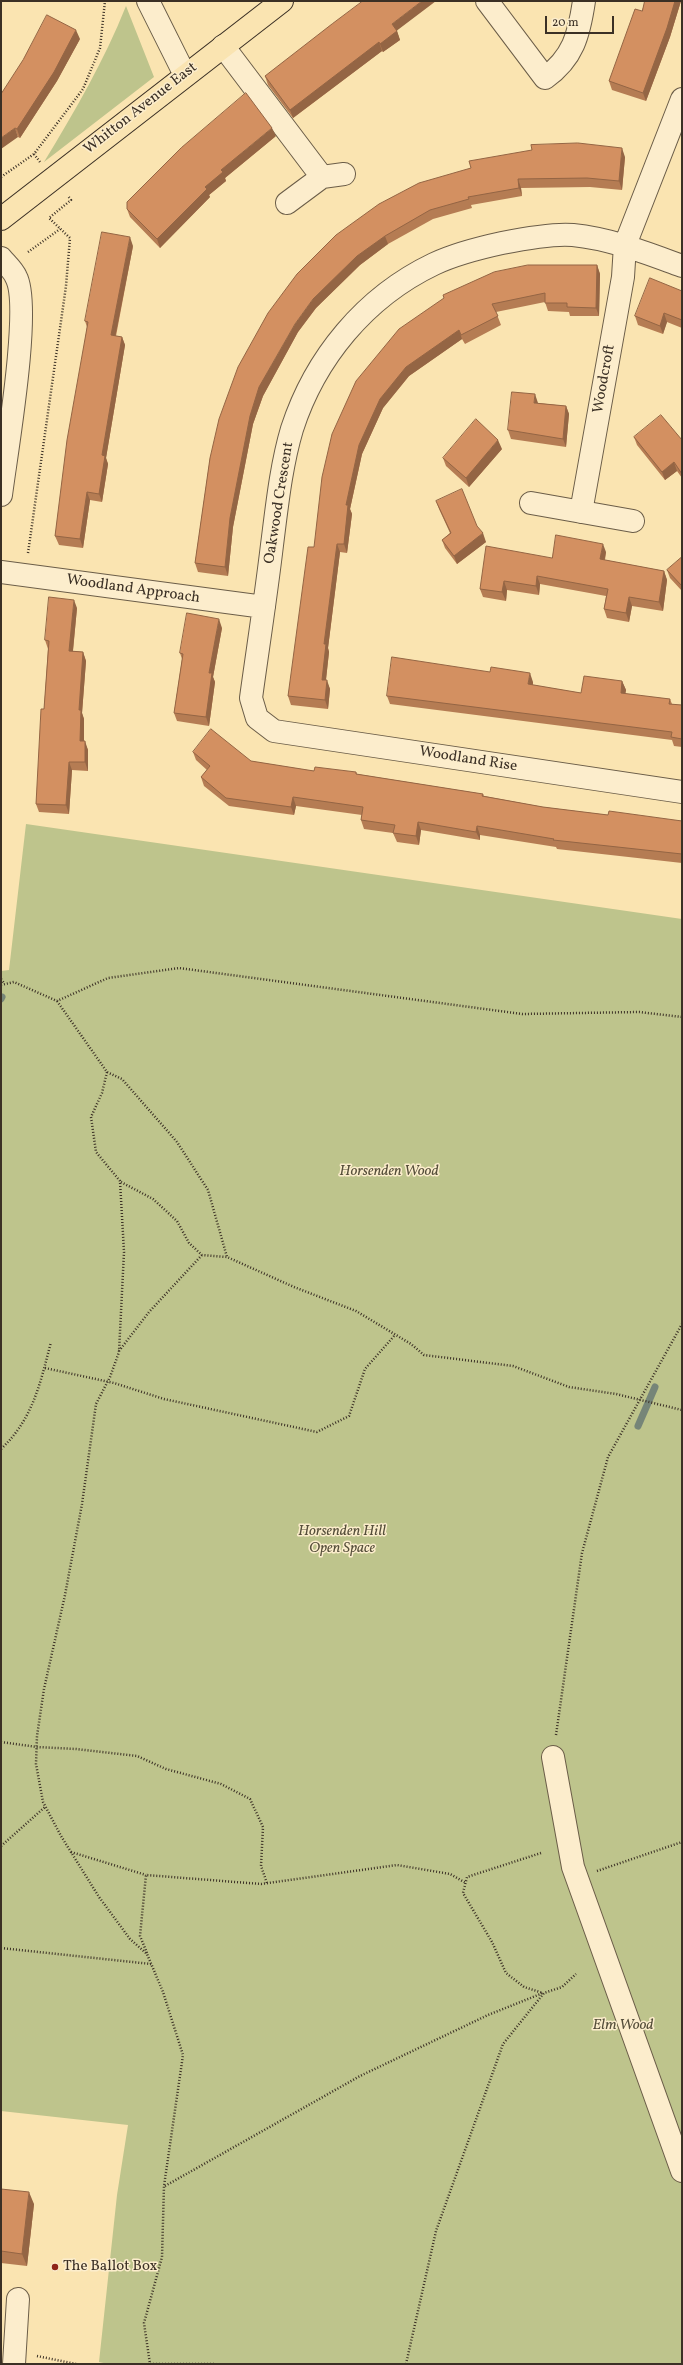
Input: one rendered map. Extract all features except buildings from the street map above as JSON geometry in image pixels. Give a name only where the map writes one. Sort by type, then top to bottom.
[{"type":"main road","name":"Whitton Avenue East","points":[[1,219],[282,1]]},
{"type":"street","points":[[148,1],[185,75]]},
{"type":"street","points":[[487,1],[545,78],[556,70],[572,50],[584,1]]},
{"type":"street","points":[[223,46],[322,177]]},
{"type":"street","name":"Woodcroft","points":[[582,512],[623,277],[625,244],[682,99]]},
{"type":"street","points":[[287,203],[322,177],[344,174]]},
{"type":"street","name":"Oakwood Crescent","points":[[257,718],[251,698],[280,485],[292,430],[314,377],[334,346],[363,313],[396,286],[434,264],[475,250],[521,239],[572,235],[625,244],[682,266]]},
{"type":"street","points":[[1,258],[17,277],[22,304],[19,354],[1,495]]},
{"type":"street","points":[[530,503],[632,520]]},
{"type":"street","name":"Woodland Approach","points":[[1,572],[264,607]]},
{"type":"street","name":"Woodland Rise","points":[[257,718],[274,730],[682,792]]},
{"type":"street","points":[[553,1757],[573,1867],[682,2171]]},
{"type":"street","points":[[18,2299],[23,2359]]},
{"type":"path","points":[[1,177],[34,154],[83,88],[100,48],[105,1]]},
{"type":"path","points":[[34,154],[41,164]]},
{"type":"path","points":[[25,575],[66,286],[70,238],[49,218],[71,200],[67,195]]},
{"type":"path","points":[[28,252],[60,229]]},
{"type":"path","points":[[58,1001],[108,978],[180,968],[522,1014],[639,1012],[682,1017]]},
{"type":"path","points":[[1,978],[2,984],[14,982],[58,1001],[107,1072],[122,1079],[181,1148],[208,1190],[227,1257]]},
{"type":"path","points":[[107,1072],[102,1093],[91,1117],[96,1152],[120,1181],[153,1199],[177,1221],[189,1243],[202,1255],[227,1257],[294,1287],[356,1310],[424,1355],[512,1366],[569,1387],[640,1399],[682,1410]]},
{"type":"path","points":[[119,1352],[124,1252],[120,1181]]},
{"type":"path","points":[[147,1954],[130,1939],[112,1915],[71,1852],[45,1807],[36,1764],[37,1747],[44,1689],[66,1595],[82,1504],[96,1404],[108,1381],[119,1352],[149,1312],[202,1255]]},
{"type":"path","points":[[553,1757],[566,1655],[582,1554],[608,1457],[682,1324]]},
{"type":"path","points":[[45,1368],[108,1381],[164,1399],[317,1432],[349,1416],[365,1369],[395,1335]]},
{"type":"path","points":[[1,1449],[16,1434],[39,1390],[51,1342]]},
{"type":"path","points":[[1,1742],[37,1747],[76,1749],[137,1756],[166,1768],[221,1784],[250,1799],[263,1827],[261,1866],[267,1883]]},
{"type":"path","points":[[1,1846],[45,1807]]},
{"type":"path","points":[[592,1872],[682,1842]]},
{"type":"path","points":[[71,1852],[146,1875],[267,1883],[397,1865],[450,1874],[466,1883]]},
{"type":"path","points":[[541,1853],[468,1877],[463,1894],[492,1942],[506,1973],[524,1988],[544,1993]]},
{"type":"path","points":[[146,1875],[140,1936],[163,1992],[184,2055],[164,2186],[162,2257],[144,2322],[150,2364],[215,2364]]},
{"type":"path","points":[[1,1948],[151,1964]]},
{"type":"path","points":[[164,2186],[360,2076],[488,2015],[544,1993],[562,1988],[576,1974]]},
{"type":"path","points":[[406,2364],[436,2231],[503,2044],[544,1993]]},
{"type":"path","points":[[23,2359],[76,2364]]},
{"type":"green space","points":[[126,6],[154,77],[44,162],[88,86]]},
{"type":"green space","name":"Horsenden Hill Open Space","points":[[26,824],[682,919],[682,2364],[108,2364],[99,2362],[117,2195],[128,2125],[1,2111],[1,971],[9,970]]},
{"type":"waterway","points":[[638,1426],[655,1387]]},
{"type":"place","name":"The Ballot Box","points":[[55,2267]]},
{"type":"park label","name":"Horsenden Wood","points":[[389,1172]]},
{"type":"park label","name":"Elm Wood","points":[[623,2026]]}]
